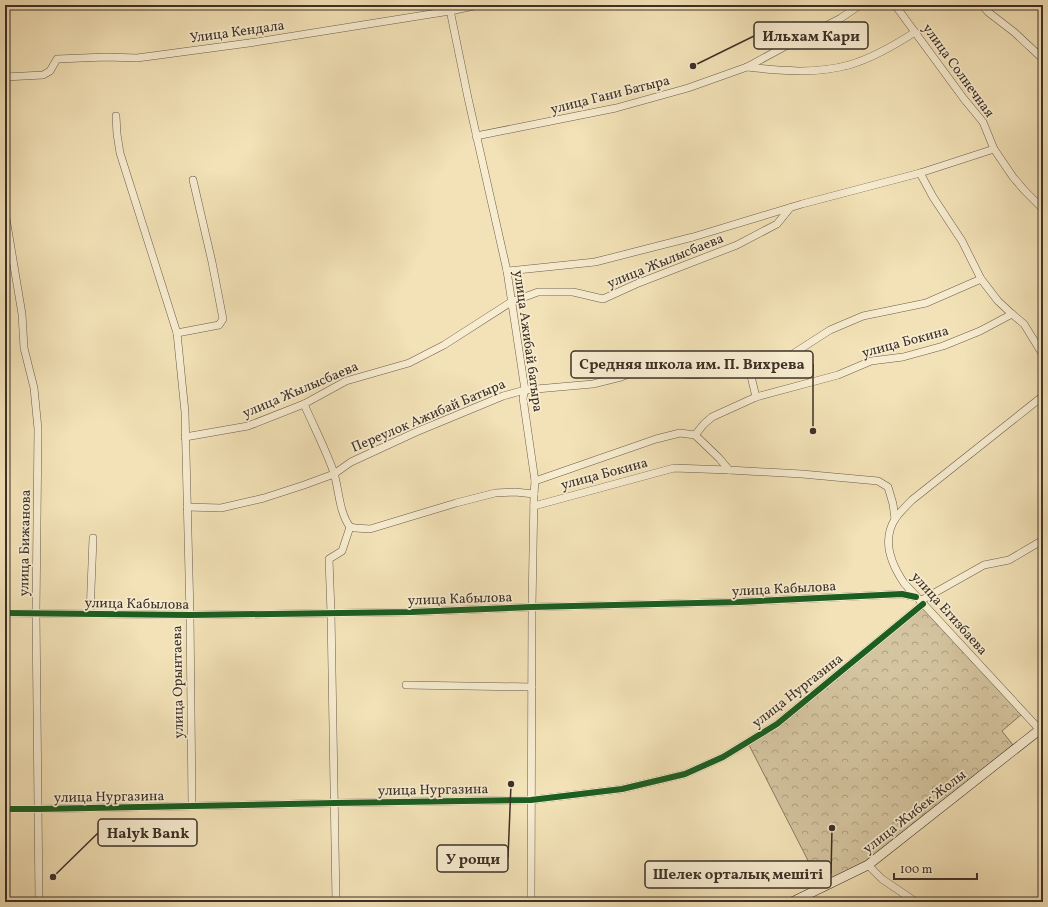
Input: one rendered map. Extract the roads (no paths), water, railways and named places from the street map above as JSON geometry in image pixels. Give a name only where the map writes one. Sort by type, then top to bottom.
[{"type":"main road","name":"улица Жибек Жолы","points":[[792,902],[868,865],[1041,729]]},
{"type":"street","name":"Улица Кендала","points":[[5,77],[42,75],[50,71],[57,59],[106,56],[137,58],[145,57],[249,43],[450,8],[479,5]]},
{"type":"street","name":"улица Гани Батыра","points":[[476,136],[616,108],[688,88],[747,68],[841,18],[860,5]]},
{"type":"street","name":"улица Солнечная","points":[[895,5],[964,99],[983,122],[994,149],[1013,177],[1043,209]]},
{"type":"street","points":[[982,5],[988,12],[1014,32],[1043,59]]},
{"type":"street","name":"улица Ажибай батыра","points":[[450,8],[476,136],[507,271],[525,390],[524,398],[535,481],[532,607],[531,902]]},
{"type":"street","name":"улица Гани Батыра","points":[[747,68],[800,72],[836,68],[849,65],[896,45],[916,32]]},
{"type":"street","name":"улица Орынтаева","points":[[116,116],[120,154],[177,333],[185,412],[190,615],[192,806]]},
{"type":"street","name":"улица Жылысбаева","points":[[507,271],[595,262],[693,237],[790,208],[920,173],[994,149]]},
{"type":"street","points":[[920,173],[933,197],[962,241],[981,279],[998,301],[1024,324],[1043,355]]},
{"type":"street","points":[[177,333],[219,325],[223,319],[212,262],[193,180]]},
{"type":"street","name":"улица Жылысбаева","points":[[185,437],[248,426],[304,404],[346,381],[409,363],[444,346],[511,302],[538,292],[573,292],[603,299],[636,284],[737,245],[777,224],[790,208]]},
{"type":"street","name":"улица Бижанова","points":[[5,212],[22,314],[24,348],[34,388],[38,429],[36,613],[39,902]]},
{"type":"street","points":[[756,397],[750,372],[788,356],[830,330],[863,316],[926,303],[981,279]]},
{"type":"street","name":"улица Бокина","points":[[535,481],[656,439],[680,433],[695,435],[712,417],[756,397],[838,374],[871,361],[903,357],[943,346],[980,331],[1012,314]]},
{"type":"street","name":"Переулок Ажибай Батыра","points":[[187,507],[221,508],[264,498],[304,485],[334,474],[351,462],[416,432],[503,396],[525,390],[593,384],[621,377],[654,365],[664,366],[687,375],[750,372]]},
{"type":"street","name":"улица Егизбаева","points":[[1041,729],[904,583],[896,572],[888,546],[889,533],[895,519],[912,500],[1043,396]]},
{"type":"street","points":[[304,404],[334,474],[346,522],[350,527],[370,529],[456,503],[495,494],[515,492],[534,494]]},
{"type":"street","points":[[695,435],[719,458],[728,470]]},
{"type":"street","name":"улица Бокина","points":[[534,506],[674,468],[802,474],[878,481],[888,487],[893,504],[895,519]]},
{"type":"street","points":[[336,902],[329,559],[342,551],[350,527]]},
{"type":"street","points":[[90,614],[93,538]]},
{"type":"street","name":"улица Нургазина","points":[[5,809],[531,800],[622,789],[685,774],[723,757],[777,724],[920,601],[984,565],[1009,560],[1043,540]]},
{"type":"street","name":"улица Кабылова","points":[[5,613],[190,615],[411,612],[532,607],[739,602],[902,594],[920,601]]},
{"type":"street","points":[[406,685],[532,687]]},
{"type":"street","points":[[868,865],[882,879],[916,902]]},
{"type":"place","name":"Ильхам Кари","points":[[693,66]]},
{"type":"place","name":"Средняя школа им. П. Вихрева","points":[[813,431]]},
{"type":"place","name":"У рощи","points":[[511,784]]},
{"type":"place","name":"Шелек орталық мешіті","points":[[832,828]]},
{"type":"place","name":"Halyk Bank","points":[[53,877]]}]
